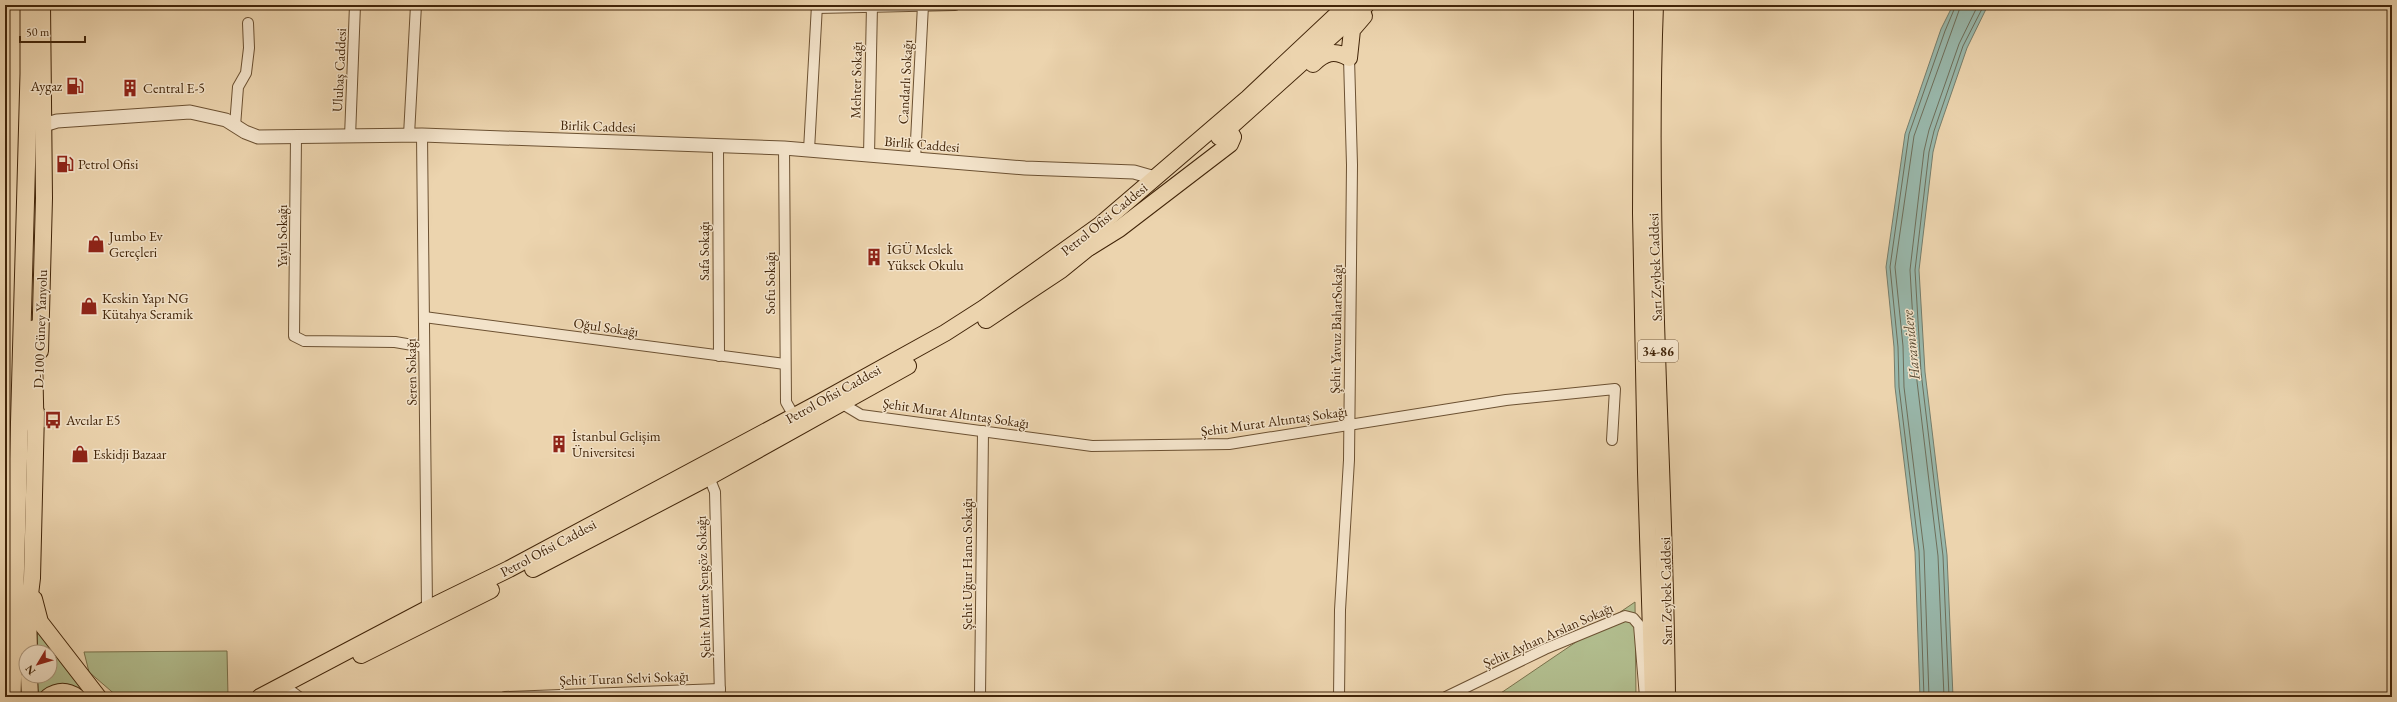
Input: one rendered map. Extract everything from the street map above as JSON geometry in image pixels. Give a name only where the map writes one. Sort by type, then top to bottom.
[{"type":"highway","points":[[12,697],[29,5]]},
{"type":"highway","points":[[27,133],[31,191],[35,426]]},
{"type":"main road","name":"D-100 Güney Yanyolu","points":[[28,644],[28,611],[32,578],[35,426],[43,301],[44,125],[42,5]]},
{"type":"main road","points":[[1344,5],[1302,37],[1252,79],[1246,90],[1253,101],[1264,105],[1271,101],[1322,56],[1336,52],[1349,58],[1352,30],[1375,5]]},
{"type":"main road","name":"Petrol Ofisi Caddesi","points":[[1253,101],[1347,5]]},
{"type":"main road","name":"Petrol Ofisi Caddesi","points":[[260,697],[288,692],[610,530],[709,477],[797,421],[945,333],[984,308],[1077,243],[1155,178],[1225,125],[1366,5]]},
{"type":"main road","name":"Sarı Zeybek Caddesi","points":[[1642,5],[1641,221],[1646,472],[1653,697]]},
{"type":"main road","name":"Sarı Zeybek Caddesi","points":[[1655,5],[1654,213],[1666,567],[1667,697]]},
{"type":"main road","name":"Petrol Ofisi Caddesi","points":[[288,692],[427,608],[509,569],[797,421],[841,403],[954,340],[1028,293],[1090,247],[1118,229],[1230,144],[1233,138],[1225,125]]},
{"type":"main road","points":[[32,578],[36,609],[40,622],[98,697]]},
{"type":"main road","points":[[81,675],[105,697]]},
{"type":"main road","points":[[29,684],[30,697]]},
{"type":"main road","points":[[48,697],[55,692],[61,691],[77,697]]},
{"type":"main road","points":[[248,697],[288,692]]},
{"type":"street","name":"Ulubaş Caddesi","points":[[350,137],[356,5]]},
{"type":"street","name":"Seren Sokağı","points":[[416,5],[416,135],[424,317],[427,608]]},
{"type":"street","points":[[809,150],[817,6],[955,5]]},
{"type":"street","name":"Mehter Sokağı","points":[[869,155],[872,6]]},
{"type":"street","name":"Candarlı Sokağı","points":[[916,160],[922,6]]},
{"type":"street","points":[[235,126],[238,87],[246,73],[249,48],[248,23]]},
{"type":"street","name":"Şehit Yavuz BaharSokağı","points":[[1339,697],[1340,610],[1348,425],[1352,172],[1349,58]]},
{"type":"street","name":"Birlik Caddesi","points":[[44,125],[57,121],[190,112],[226,120],[244,132],[258,137],[416,135],[784,148],[1025,168],[1134,172],[1155,178]]},
{"type":"street","name":"Yaylı Sokağı","points":[[296,137],[294,336],[304,341],[395,342],[424,348]]},
{"type":"street","name":"Safa Sokağı","points":[[718,146],[719,356]]},
{"type":"street","name":"Sofu Sokağı","points":[[784,148],[786,402],[797,421]]},
{"type":"street","name":"Oğul Sokağı","points":[[424,317],[785,364]]},
{"type":"street","name":"Şehit Murat Altıntaş Sokağı","points":[[841,403],[861,415],[1092,446],[1202,445],[1229,444],[1506,400],[1615,389],[1612,440]]},
{"type":"street","name":"Şehit Uğur Hancı Sokağı","points":[[980,697],[983,432]]},
{"type":"street","name":"Şehit Murat Şengöz Sokağı","points":[[709,477],[715,492],[720,693]]},
{"type":"street","name":"Şehit Ayhan Arslan Sokağı","points":[[1446,697],[1545,649],[1625,616],[1632,618],[1639,625],[1645,697]]},
{"type":"street","name":"Şehit Turan Selvi Sokağı","points":[[505,697],[720,693]]},
{"type":"green space","points":[[1635,602],[1636,697],[1495,697]]},
{"type":"green space","points":[[40,633],[49,644],[37,644],[37,634]]},
{"type":"green space","points":[[227,651],[228,696],[225,697],[118,697],[89,672],[84,652]]},
{"type":"green space","points":[[58,655],[92,697],[49,690],[37,697],[37,684],[58,684]]},
{"type":"water","name":"Haramidere","points":[[1953,5],[1988,5],[1967,48],[1938,132],[1933,152],[1919,270],[1925,372],[1947,555],[1953,697],[1920,697],[1915,552],[1895,387],[1894,347],[1886,267],[1905,134],[1941,29]]},
{"type":"place","name":"Aygaz","points":[[75,86]]},
{"type":"place","name":"Central E-5","points":[[130,88]]},
{"type":"place","name":"Petrol Ofisi","points":[[65,164]]},
{"type":"place","name":"Jumbo Ev Gereçleri","points":[[96,244]]},
{"type":"place","name":"İGÜ Meslek Yüksek Okulu","points":[[874,257]]},
{"type":"place","name":"Keskin Yapı NG Kütahya Seramik","points":[[89,306]]},
{"type":"place","name":"Avcılar E5","points":[[53,420]]},
{"type":"place","name":"İstanbul Gelişim Üniversitesi","points":[[559,444]]},
{"type":"place","name":"Eskidji Bazaar","points":[[80,454]]}]
